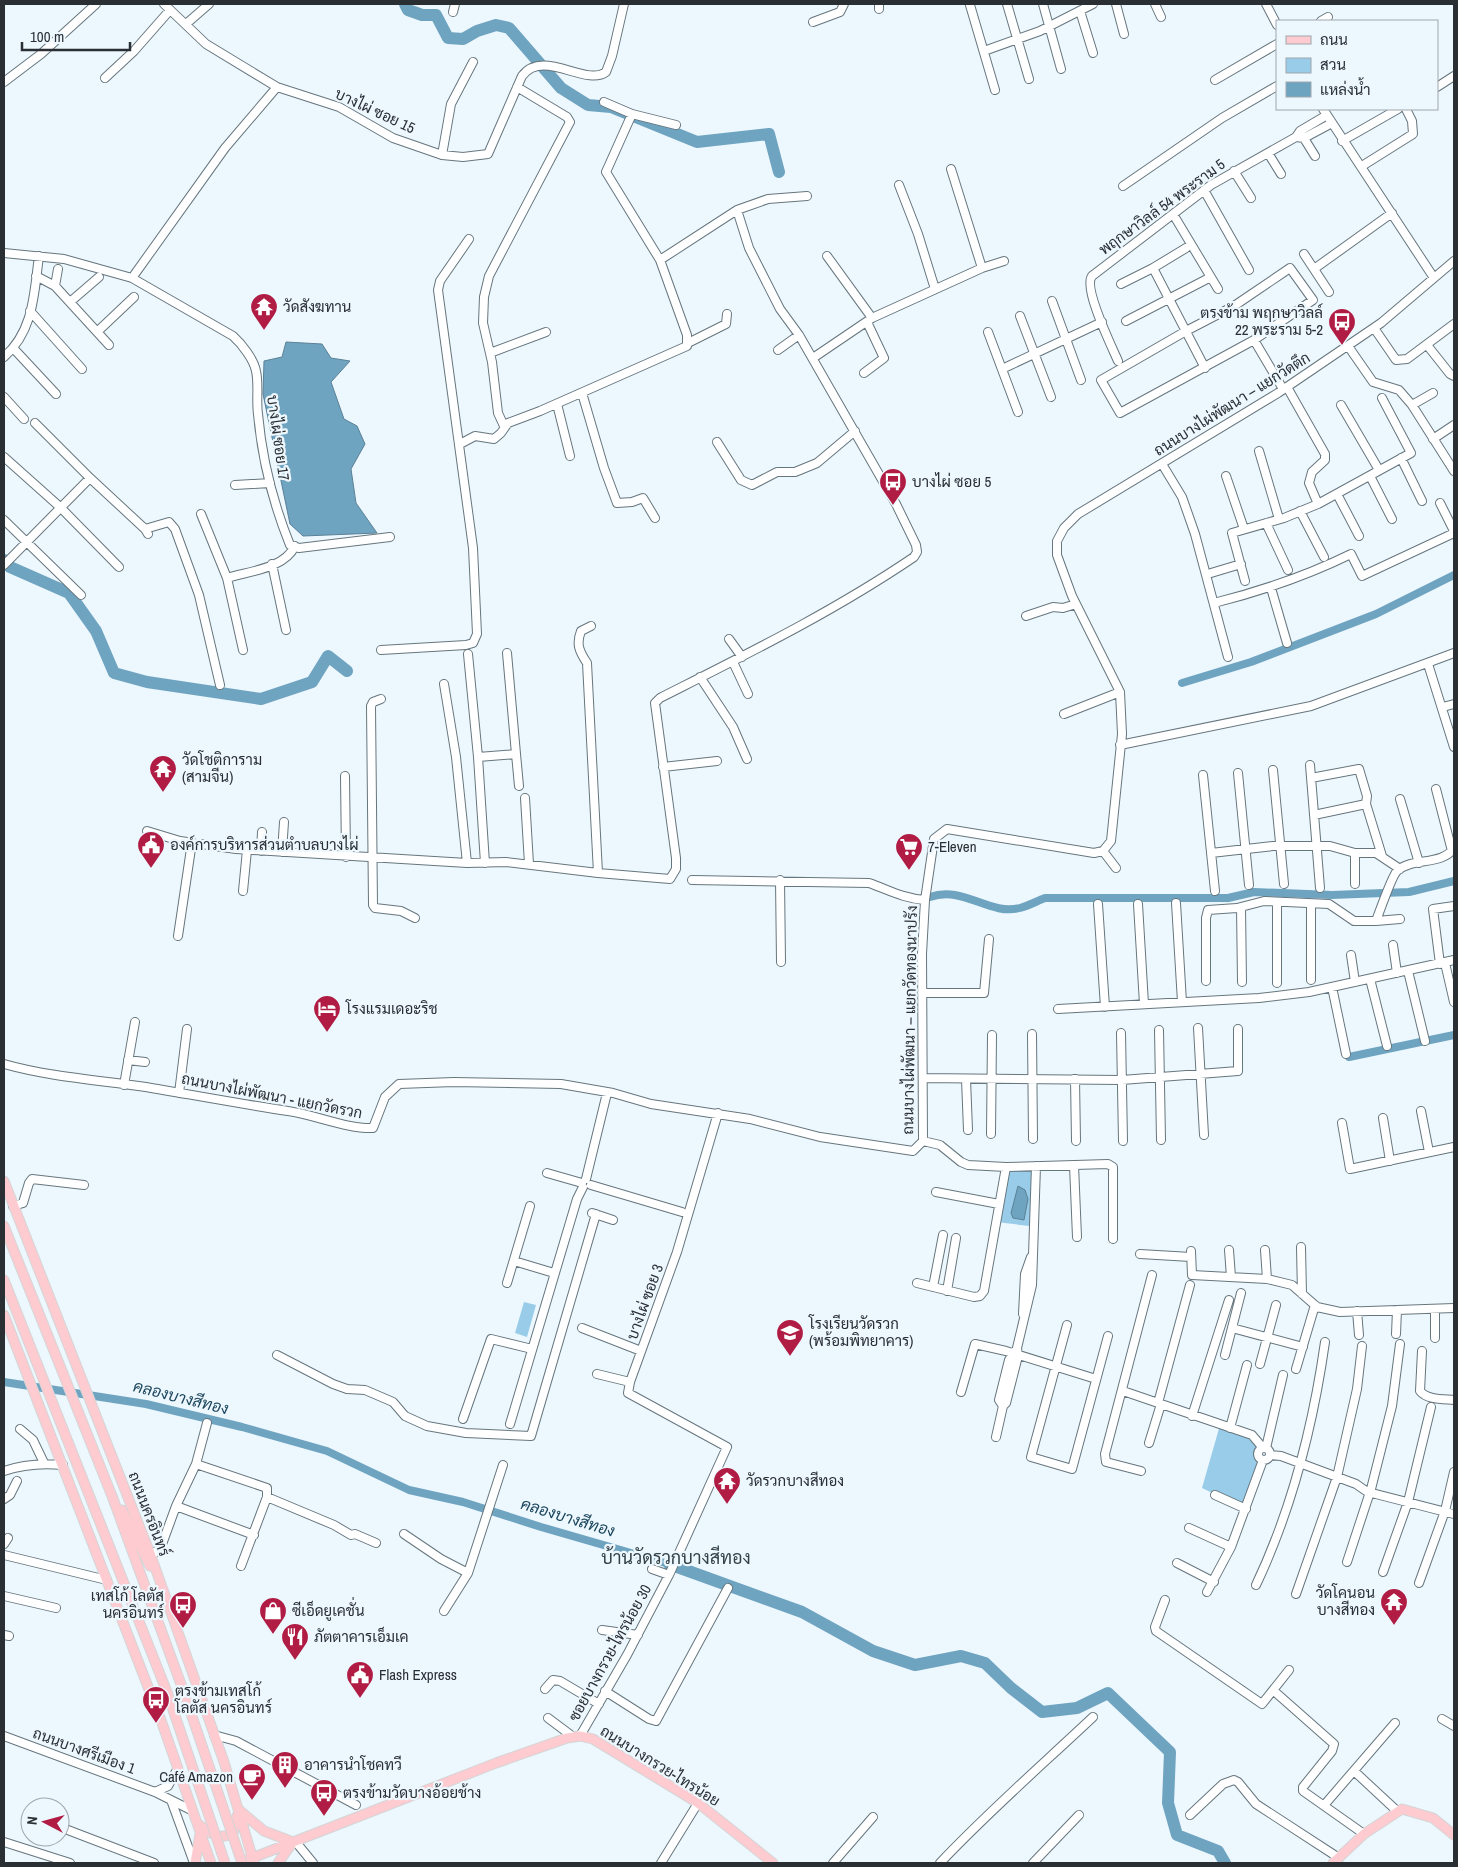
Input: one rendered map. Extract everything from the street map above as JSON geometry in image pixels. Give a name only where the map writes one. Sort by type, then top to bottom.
[{"type":"main road","name":"ถนนนครอินทร์","points":[[4,1181],[151,1556],[214,1735],[253,1861]]},
{"type":"main road","name":"ถนนนครอินทร์","points":[[4,1226],[112,1496],[182,1687],[241,1863]]},
{"type":"main road","points":[[4,1280],[167,1692],[225,1863]]},
{"type":"main road","points":[[4,1315],[7,1334],[24,1368],[107,1580],[178,1768],[211,1863]]},
{"type":"main road","points":[[112,1496],[124,1512],[138,1547],[162,1587]]},
{"type":"main road","points":[[241,1863],[253,1861],[294,1841],[496,1763],[576,1736]]},
{"type":"main road","name":"ถนนบางกรวย-ไทรน้อย","points":[[576,1736],[594,1739],[698,1803],[774,1863]]},
{"type":"main road","points":[[238,1808],[264,1832],[294,1841]]},
{"type":"main road","points":[[199,1828],[214,1835],[228,1836],[233,1833],[236,1826],[238,1808]]},
{"type":"main road","points":[[1336,1861],[1364,1834],[1396,1811],[1402,1809],[1433,1818],[1454,1835]]},
{"type":"main road","points":[[194,1863],[199,1828]]},
{"type":"main road","points":[[278,1863],[294,1841]]},
{"type":"street","points":[[4,82],[41,54],[96,4]]},
{"type":"street","name":"บางไผ่ ซอย 15","points":[[164,4],[215,50],[277,87],[339,107],[392,138],[442,155],[463,157],[488,154],[522,76],[529,69],[548,66],[597,76],[606,72],[612,56],[624,4]]},
{"type":"street","points":[[186,24],[209,4]]},
{"type":"street","points":[[813,22],[840,12],[844,4]]},
{"type":"street","points":[[1007,4],[1029,79]]},
{"type":"street","points":[[1043,4],[1062,69]]},
{"type":"street","points":[[984,51],[1050,26],[1093,4]]},
{"type":"street","points":[[1116,4],[1124,34]]},
{"type":"street","points":[[1155,4],[1160,17]]},
{"type":"street","points":[[1266,4],[1276,23]]},
{"type":"street","points":[[970,5],[995,90]]},
{"type":"street","points":[[105,78],[170,10]]},
{"type":"street","points":[[1080,11],[1093,53]]},
{"type":"street","points":[[1215,80],[1276,45]]},
{"type":"street","points":[[442,155],[451,104],[473,62]]},
{"type":"street","points":[[1438,86],[1454,76]]},
{"type":"street","points":[[132,278],[226,148],[277,87]]},
{"type":"street","points":[[504,426],[498,413],[490,353],[483,323],[484,297],[489,276],[570,125],[567,117],[517,87]]},
{"type":"street","points":[[1123,186],[1222,118],[1276,87]]},
{"type":"street","points":[[604,102],[631,117],[676,126]]},
{"type":"street","points":[[1342,140],[1396,110]]},
{"type":"street","points":[[1362,166],[1413,134],[1412,121],[1406,110]]},
{"type":"street","points":[[1325,112],[1434,278]]},
{"type":"street","name":"พฤกษาวิลล์ 54 พระราม 5","points":[[1118,361],[1092,296],[1090,279],[1204,190],[1234,171],[1300,135],[1325,112]]},
{"type":"street","points":[[631,117],[608,166],[606,175],[660,260],[687,335],[688,343]]},
{"type":"street","points":[[1315,156],[1300,135],[1332,123]]},
{"type":"street","points":[[1268,152],[1281,174]]},
{"type":"street","points":[[951,169],[982,268]]},
{"type":"street","points":[[1234,171],[1251,198]]},
{"type":"street","points":[[900,185],[935,289]]},
{"type":"street","points":[[1204,190],[1249,270]]},
{"type":"street","points":[[660,260],[737,210],[768,199],[806,196]]},
{"type":"street","points":[[147,831],[192,842],[247,850],[467,863],[530,864],[598,874],[670,879],[676,869],[655,704],[660,698],[733,662],[861,593],[914,557],[917,552],[916,544],[896,504],[799,335],[780,309],[749,248],[737,210]]},
{"type":"street","points":[[1314,269],[1392,213]]},
{"type":"street","points":[[1173,214],[1218,289]]},
{"type":"street","points":[[381,650],[473,643],[477,634],[473,548],[438,290],[440,281],[468,239]]},
{"type":"street","points":[[1121,284],[1153,268],[1186,248]]},
{"type":"street","name":"บางไผ่ ซอย 17","points":[[4,253],[40,256],[74,262],[132,278],[180,304],[239,341],[256,371],[258,412],[270,484],[290,545],[295,546]]},
{"type":"street","points":[[1304,254],[1329,292]]},
{"type":"street","points":[[4,357],[14,349],[26,332],[40,256]]},
{"type":"street","points":[[827,256],[869,320],[884,358],[864,373]]},
{"type":"street","points":[[812,358],[869,320],[982,268],[1004,261]]},
{"type":"street","name":"ถนนบางไผ่พัฒนา – แยกวัดตึก","points":[[1120,745],[1122,709],[1120,692],[1076,604],[1057,555],[1057,541],[1064,528],[1078,514],[1285,388],[1348,346],[1374,328],[1454,261]]},
{"type":"street","points":[[1153,268],[1205,368]]},
{"type":"street","points":[[1290,268],[1313,300],[1254,340],[1120,413],[1101,380],[1234,306],[1290,268]]},
{"type":"street","points":[[55,286],[58,269]]},
{"type":"street","points":[[36,276],[55,286],[109,345]]},
{"type":"street","points":[[70,302],[99,277]]},
{"type":"street","points":[[1126,321],[1209,278]]},
{"type":"street","points":[[97,332],[134,297]]},
{"type":"street","points":[[1052,301],[1081,380]]},
{"type":"street","points":[[30,311],[82,369]]},
{"type":"street","points":[[460,444],[475,436],[494,439],[501,433],[504,426],[684,348],[688,343],[726,324],[727,314]]},
{"type":"street","points":[[1020,316],[1051,397]]},
{"type":"street","points":[[1002,368],[1102,322]]},
{"type":"street","points":[[1374,328],[1396,360],[1407,359],[1454,324]]},
{"type":"street","points":[[490,353],[546,332]]},
{"type":"street","points":[[988,332],[1018,412]]},
{"type":"street","points":[[778,350],[799,335]]},
{"type":"street","points":[[1254,340],[1325,454],[1325,460],[1312,472],[1310,483],[1318,504]]},
{"type":"street","points":[[1427,345],[1450,374],[1454,376]]},
{"type":"street","points":[[1348,346],[1373,382],[1399,390],[1412,405],[1453,468]]},
{"type":"street","points":[[14,349],[56,394]]},
{"type":"street","points":[[582,393],[616,504],[632,502],[643,498],[655,518]]},
{"type":"street","points":[[1412,405],[1433,393]]},
{"type":"street","points":[[4,397],[24,419]]},
{"type":"street","points":[[1245,581],[1232,533],[1300,512],[1318,504],[1411,453],[1382,398]]},
{"type":"street","points":[[557,404],[570,456]]},
{"type":"street","points":[[1341,405],[1379,470]]},
{"type":"street","points":[[36,423],[90,478],[147,531],[169,522],[175,529],[200,595],[220,681],[227,675]]},
{"type":"street","points":[[1434,439],[1454,425]]},
{"type":"street","points":[[717,442],[741,480],[752,485],[777,472],[795,472],[817,463],[854,431]]},
{"type":"street","points":[[1259,452],[1279,519]]},
{"type":"street","points":[[4,457],[60,507],[119,567]]},
{"type":"street","points":[[1401,458],[1422,501]]},
{"type":"street","points":[[1162,464],[1182,497],[1195,534],[1228,657]]},
{"type":"street","points":[[1226,476],[1244,529]]},
{"type":"street","points":[[1370,476],[1392,519]]},
{"type":"street","points":[[4,564],[90,478]]},
{"type":"street","points":[[235,485],[270,484]]},
{"type":"street","points":[[1336,494],[1359,536]]},
{"type":"street","points":[[1214,603],[1271,588],[1312,573],[1350,554],[1362,576],[1454,532],[1440,503]]},
{"type":"street","points":[[1300,512],[1324,557]]},
{"type":"street","points":[[201,514],[227,578],[244,650]]},
{"type":"street","points":[[4,520],[24,542],[81,595]]},
{"type":"street","points":[[1266,523],[1288,570]]},
{"type":"street","points":[[227,578],[280,562],[291,554],[295,546],[299,548],[390,537]]},
{"type":"street","points":[[272,564],[286,630]]},
{"type":"street","points":[[1210,572],[1241,564]]},
{"type":"street","points":[[1271,588],[1287,643]]},
{"type":"street","points":[[1026,616],[1053,607],[1063,608],[1076,604]]},
{"type":"street","points":[[591,626],[581,630],[578,639],[578,650],[587,663],[598,874]]},
{"type":"street","points":[[729,639],[742,657]]},
{"type":"street","points":[[507,652],[519,786]]},
{"type":"street","points":[[1116,868],[1104,851],[1111,841],[1120,745],[1311,706],[1454,653]]},
{"type":"street","points":[[468,654],[478,757],[485,863]]},
{"type":"street","points":[[733,662],[748,694]]},
{"type":"street","points":[[1428,664],[1454,747]]},
{"type":"street","points":[[700,677],[733,727],[747,759]]},
{"type":"street","points":[[444,684],[451,720],[467,863]]},
{"type":"street","points":[[1064,714],[1120,692]]},
{"type":"street","points":[[382,699],[373,702],[371,706],[373,905],[375,908],[402,911],[415,918]]},
{"type":"street","points":[[1443,707],[1454,704]]},
{"type":"street","points":[[478,757],[516,754]]},
{"type":"street","points":[[663,767],[717,761]]},
{"type":"street","points":[[1310,765],[1320,888]]},
{"type":"street","points":[[1311,778],[1359,769],[1367,796],[1366,804],[1382,856]]},
{"type":"street","points":[[1273,770],[1284,884]]},
{"type":"street","points":[[1238,773],[1249,886]]},
{"type":"street","points":[[345,776],[346,857]]},
{"type":"street","points":[[1204,776],[1215,891]]},
{"type":"street","points":[[1376,922],[1396,872],[1400,869],[1448,855],[1453,849],[1436,789]]},
{"type":"street","points":[[524,798],[530,864]]},
{"type":"street","points":[[1400,798],[1420,863]]},
{"type":"street","points":[[1314,815],[1366,804]]},
{"type":"street","points":[[282,852],[284,822]]},
{"type":"street","name":"ถนนบางไผ่พัฒนา – แยกวัดทองนาปรัง","points":[[718,1113],[820,1136],[902,1151],[913,1151],[923,1141],[922,993],[925,900],[934,839],[947,829],[1094,853],[1104,851]]},
{"type":"street","points":[[261,851],[262,832]]},
{"type":"street","points":[[178,936],[192,842]]},
{"type":"street","points":[[1211,852],[1280,846],[1341,848],[1355,853],[1376,853],[1400,869]]},
{"type":"street","points":[[243,891],[247,850]]},
{"type":"street","points":[[1355,853],[1355,884]]},
{"type":"street","points":[[692,880],[841,881],[869,883],[886,889],[894,895],[925,900]]},
{"type":"street","points":[[780,880],[782,962]]},
{"type":"street","points":[[1206,981],[1208,910],[1241,907],[1254,902],[1329,904],[1354,921],[1400,920]]},
{"type":"street","points":[[1276,983],[1277,902]]},
{"type":"street","points":[[1176,903],[1182,1002]]},
{"type":"street","points":[[1098,904],[1105,1007]]},
{"type":"street","points":[[1138,904],[1144,1004]]},
{"type":"street","points":[[1311,904],[1311,980]]},
{"type":"street","points":[[1454,906],[1433,910],[1443,963],[1454,1002]]},
{"type":"street","points":[[1241,907],[1242,982]]},
{"type":"street","points":[[922,993],[984,993],[989,939]]},
{"type":"street","points":[[1393,946],[1397,973]]},
{"type":"street","points":[[1351,955],[1355,982]]},
{"type":"street","points":[[1058,1009],[1259,998],[1332,987],[1454,960]]},
{"type":"street","points":[[1408,971],[1424,1041]]},
{"type":"street","points":[[1370,979],[1387,1046]]},
{"type":"street","points":[[1332,987],[1346,1054]]},
{"type":"street","points":[[124,1084],[135,1022]]},
{"type":"street","points":[[1198,1028],[1204,1136]]},
{"type":"street","points":[[179,1093],[187,1029]]},
{"type":"street","points":[[924,1078],[1122,1080],[1238,1071],[1238,1029]]},
{"type":"street","points":[[1159,1030],[1161,1140]]},
{"type":"street","points":[[1121,1033],[1123,1141]]},
{"type":"street","points":[[1032,1034],[1033,1139]]},
{"type":"street","points":[[991,1134],[992,1035]]},
{"type":"street","points":[[128,1060],[145,1062]]},
{"type":"street","name":"ถนนบางไผ่พัฒนา - แยกวัดรวก","points":[[4,1064],[46,1074],[124,1084],[318,1117],[360,1129],[373,1128],[385,1097],[399,1084],[454,1082],[561,1084],[607,1092],[651,1104],[718,1113]]},
{"type":"street","points":[[966,1079],[968,1130]]},
{"type":"street","points":[[1075,1080],[1076,1141]]},
{"type":"street","points":[[510,1424],[577,1199],[586,1184],[607,1092]]},
{"type":"street","points":[[1421,1112],[1429,1152]]},
{"type":"street","name":"บางไผ่ ซอย 3","points":[[630,1382],[677,1252],[718,1113]]},
{"type":"street","points":[[1382,1118],[1390,1161]]},
{"type":"street","points":[[1342,1123],[1350,1169],[1454,1147]]},
{"type":"street","points":[[923,1141],[940,1145],[961,1162],[968,1165],[1006,1167],[1108,1164],[1113,1168],[1113,1239]]},
{"type":"street","points":[[1074,1165],[1077,1237]]},
{"type":"street","points":[[996,1437],[1003,1406],[1006,1403],[1015,1353],[1032,1286],[1031,1256],[1036,1166]]},
{"type":"street","points":[[917,1283],[974,1297],[980,1296],[984,1291],[1006,1167]]},
{"type":"street","points":[[547,1173],[682,1212]]},
{"type":"street","points":[[13,1206],[23,1202],[32,1179],[84,1185]]},
{"type":"street","points":[[936,1192],[999,1204]]},
{"type":"street","points":[[507,1284],[530,1206]]},
{"type":"street","points":[[277,1355],[334,1384],[365,1390],[394,1402],[405,1416],[426,1426],[466,1432],[531,1436],[594,1214],[613,1220]]},
{"type":"street","points":[[933,1287],[943,1235]]},
{"type":"street","points":[[947,1291],[956,1238]]},
{"type":"street","points":[[1301,1247],[1302,1294]]},
{"type":"street","points":[[1229,1250],[1231,1277]]},
{"type":"street","points":[[1265,1250],[1267,1279]]},
{"type":"street","points":[[1140,1254],[1191,1254],[1192,1275],[1267,1279],[1292,1286],[1315,1306],[1340,1312],[1454,1308]]},
{"type":"street","points":[[514,1261],[554,1273]]},
{"type":"street","points":[[1141,1471],[1106,1462],[1105,1459],[1152,1275]]},
{"type":"street","points":[[1149,1442],[1190,1285]]},
{"type":"street","points":[[1225,1355],[1241,1293]]},
{"type":"street","points":[[1192,1416],[1229,1300]]},
{"type":"street","points":[[1260,1364],[1276,1305]]},
{"type":"street","points":[[1296,1369],[1315,1306]]},
{"type":"street","points":[[1435,1309],[1435,1338]]},
{"type":"street","points":[[1396,1334],[1397,1310]]},
{"type":"street","points":[[1357,1311],[1359,1335]]},
{"type":"street","points":[[1067,1325],[1031,1458],[1072,1469],[1108,1336]]},
{"type":"street","points":[[582,1328],[641,1351]]},
{"type":"street","points":[[1232,1328],[1303,1347]]},
{"type":"street","points":[[464,1419],[491,1339],[532,1349]]},
{"type":"street","points":[[1256,1585],[1268,1561],[1301,1463],[1319,1384],[1325,1342]]},
{"type":"street","points":[[961,1392],[975,1344],[1015,1353],[1055,1368],[1096,1379]]},
{"type":"street","points":[[1347,1562],[1370,1492],[1392,1406],[1400,1344]]},
{"type":"street","points":[[1296,1594],[1337,1477],[1357,1390],[1362,1346]]},
{"type":"street","points":[[1422,1351],[1420,1391],[1424,1396],[1454,1400]]},
{"type":"street","points":[[1230,1428],[1247,1365]]},
{"type":"street","points":[[597,1374],[630,1382]]},
{"type":"street","points":[[1207,1592],[1231,1547],[1267,1450],[1282,1375]]},
{"type":"street","name":"ซอยบางกรวย-ไทรน้อย 30","points":[[576,1736],[599,1704],[638,1635],[669,1574],[727,1447],[628,1393],[630,1382]]},
{"type":"street","points":[[1122,1392],[1252,1435],[1267,1450],[1356,1484],[1370,1492],[1454,1514]]},
{"type":"street","points":[[1383,1572],[1408,1502],[1431,1407]]},
{"type":"street","points":[[151,1556],[160,1547],[176,1506],[196,1464],[207,1423]]},
{"type":"street","points":[[20,1429],[33,1440],[44,1463]]},
{"type":"street","points":[[4,1471],[22,1465],[44,1463],[62,1465]]},
{"type":"street","points":[[196,1464],[266,1486],[268,1490],[254,1535],[241,1566]]},
{"type":"street","points":[[444,1611],[468,1573],[503,1465]]},
{"type":"street","points":[[1419,1583],[1445,1511],[1454,1472]]},
{"type":"street","points":[[4,1499],[10,1495],[17,1481]]},
{"type":"street","points":[[1215,1495],[1246,1509]]},
{"type":"street","points":[[267,1498],[334,1524],[351,1535],[355,1534],[376,1543]]},
{"type":"street","points":[[176,1506],[254,1535]]},
{"type":"street","points":[[1189,1528],[1231,1547]]},
{"type":"street","points":[[404,1534],[441,1559],[468,1573]]},
{"type":"street","points":[[4,1556],[107,1580]]},
{"type":"street","points":[[1177,1563],[1214,1582]]},
{"type":"street","points":[[652,1569],[669,1574]]},
{"type":"street","points":[[605,1691],[649,1719],[656,1721],[728,1588]]},
{"type":"street","points":[[4,1596],[56,1608]]},
{"type":"street","points":[[1165,1600],[1155,1627],[1156,1631],[1262,1704],[1289,1670]]},
{"type":"street","points":[[602,1630],[638,1635]]},
{"type":"street","points":[[545,1690],[554,1680],[560,1681],[599,1704]]},
{"type":"street","points":[[1274,1691],[1334,1744],[1332,1751],[1303,1787],[1303,1792],[1364,1834]]},
{"type":"street","points":[[940,1863],[977,1824],[1024,1783],[1093,1717]]},
{"type":"street","points":[[548,1718],[576,1736]]},
{"type":"street","points":[[1442,1719],[1454,1726]]},
{"type":"street","points":[[1326,1803],[1395,1723]]},
{"type":"street","points":[[214,1735],[236,1741],[356,1804]]},
{"type":"street","name":"ถนนบางศรีเมือง 1","points":[[4,1736],[156,1792],[193,1811]]},
{"type":"street","points":[[156,1792],[168,1786],[178,1768]]},
{"type":"street","points":[[1354,1771],[1396,1811]]},
{"type":"street","points":[[1190,1815],[1223,1784],[1234,1780],[1238,1782],[1256,1804],[1336,1861]]},
{"type":"street","points":[[171,1800],[194,1863]]},
{"type":"street","points":[[660,1863],[698,1803]]},
{"type":"street","points":[[1033,1863],[1079,1815]]},
{"type":"street","points":[[833,1863],[873,1817]]},
{"type":"street","points":[[70,1831],[154,1863]]},
{"type":"street","points":[[294,1841],[313,1863]]},
{"type":"street","points":[[4,1842],[70,1863]]},
{"type":"green space","points":[[1036,1166],[1038,1227],[996,1222],[1006,1167]]},
{"type":"green space","points":[[524,1302],[536,1305],[527,1337],[515,1333]]},
{"type":"green space","points":[[1220,1425],[1252,1435],[1263,1448],[1259,1451],[1260,1458],[1246,1509],[1202,1488]]},
{"type":"water","points":[[286,342],[322,344],[331,358],[350,361],[331,382],[344,419],[357,426],[365,444],[351,469],[356,503],[377,533],[303,536],[290,524],[263,394],[264,361],[282,357]]},
{"type":"water","points":[[1018,1186],[1025,1190],[1028,1199],[1024,1220],[1013,1218],[1011,1213]]},
{"type":"waterway","points":[[405,4],[408,10],[422,15],[436,15],[448,38],[463,39],[477,31],[496,25],[509,28],[561,88],[588,105],[611,107],[697,142],[769,134],[779,172]]},
{"type":"waterway","points":[[4,560],[10,567],[69,593],[96,631],[114,673],[147,682],[261,699],[312,682],[328,656],[347,671]]},
{"type":"waterway","points":[[1182,683],[1251,662],[1376,614],[1454,575]]},
{"type":"waterway","points":[[930,897],[942,894],[954,895],[998,908],[1009,909],[1020,908],[1045,898],[1228,898],[1254,892],[1332,895],[1409,892],[1454,881]]},
{"type":"waterway","points":[[1349,1057],[1454,1035]]},
{"type":"waterway","name":"คลองบางสีทอง","points":[[4,1382],[146,1404],[242,1427],[327,1451],[409,1490],[463,1502],[669,1564]]},
{"type":"waterway","name":"คลองบางสีทอง","points":[[669,1564],[802,1612],[873,1651],[915,1665],[961,1656],[985,1663],[1011,1688],[1042,1712],[1077,1708],[1108,1693],[1170,1752],[1168,1803],[1177,1835],[1218,1851],[1225,1863]]},
{"type":"place","name":"วัดสังฆทาน","points":[[264,331]]},
{"type":"place","name":"ตรงข้าม พฤกษาวิลล์ 22 พระราม 5-2","points":[[1342,346]]},
{"type":"place","name":"บางไผ่ ซอย 5","points":[[893,506]]},
{"type":"place","name":"วัดโชติการาม (สามจีน)","points":[[163,793]]},
{"type":"place","name":"องค์การบริหารส่วนตำบลบางไผ่","points":[[151,869]]},
{"type":"place","name":"7-Eleven","points":[[909,871]]},
{"type":"place","name":"โรงแรมเดอะริช","points":[[327,1033]]},
{"type":"place","name":"โรงเรียนวัดรวก (พร้อมพิทยาคาร)","points":[[790,1357]]},
{"type":"place","name":"วัดรวกบางสีทอง","points":[[727,1505]]},
{"type":"place","name":"วัดโคนอน บางสีทอง","points":[[1394,1626]]},
{"type":"place","name":"เทสโก้ โลตัส นครอินทร์","points":[[183,1629]]},
{"type":"place","name":"ซีเอ็ดยูเคชั่น","points":[[273,1635]]},
{"type":"place","name":"ภัตตาคารเอ็มเค","points":[[295,1661]]},
{"type":"place","name":"Flash Express","points":[[360,1699]]},
{"type":"place","name":"ตรงข้ามเทสโก้ โลตัส นครอินทร์","points":[[156,1724]]},
{"type":"place","name":"อาคารนำโชคทวี","points":[[285,1789]]},
{"type":"place","name":"Café Amazon","points":[[252,1801]]},
{"type":"place","name":"ตรงข้ามวัดบางอ้อยช้าง","points":[[324,1817]]},
{"type":"district","name":"บ้านวัดรวกบางสีทอง","points":[[676,1558]]}]
